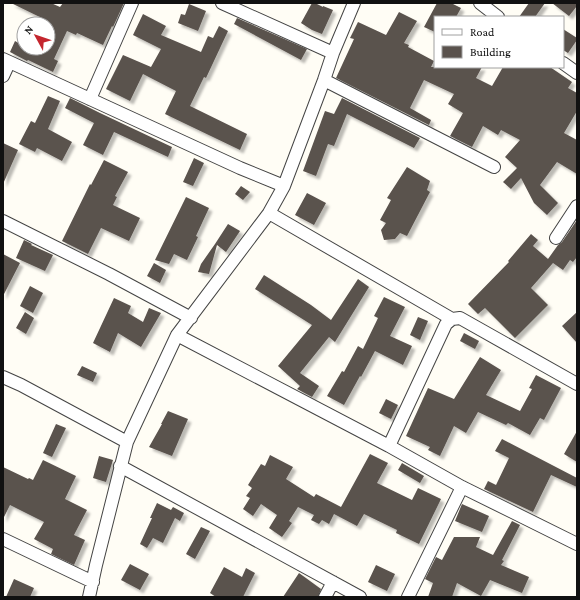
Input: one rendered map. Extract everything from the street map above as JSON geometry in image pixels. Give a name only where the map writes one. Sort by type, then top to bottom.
[{"type":"street","points":[[90,99],[132,3]]},
{"type":"street","points":[[222,3],[333,53]]},
{"type":"street","points":[[90,597],[96,565],[127,442],[177,336],[269,213],[284,186],[333,53],[354,3]]},
{"type":"street","points":[[480,3],[497,16]]},
{"type":"street","points":[[3,76],[6,61],[240,168],[284,186]]},
{"type":"street","points":[[564,64],[577,73]]},
{"type":"street","points":[[324,80],[494,167]]},
{"type":"street","points":[[556,238],[577,206]]},
{"type":"street","points":[[269,213],[452,319]]},
{"type":"street","points":[[3,221],[109,274],[190,318]]},
{"type":"street","points":[[389,446],[446,324],[452,319],[460,318],[577,384]]},
{"type":"street","points":[[177,336],[389,446],[462,487],[577,544]]},
{"type":"street","points":[[3,377],[21,385],[127,442]]},
{"type":"street","points":[[120,466],[360,597]]},
{"type":"street","points":[[408,597],[462,487]]},
{"type":"street","points":[[3,539],[93,582]]},
{"type":"street","points":[[325,597],[333,582]]},
{"type":"building","points":[[11,3],[51,3],[60,7],[63,3],[124,3],[103,45],[77,33],[76,35],[67,31],[56,55],[56,16],[38,16]]},
{"type":"building","points":[[312,3],[333,10],[322,34],[301,23]]},
{"type":"building","points":[[437,3],[451,3],[461,8],[457,16],[434,16],[434,32],[424,27]]},
{"type":"building","points":[[529,3],[545,3],[536,16],[520,16]]},
{"type":"building","points":[[552,3],[577,3],[577,6],[569,16]]},
{"type":"building","points":[[189,4],[206,11],[198,31],[178,23],[181,14],[185,15]]},
{"type":"building","points":[[399,12],[417,21],[404,43],[409,45],[408,47],[434,61],[431,67],[481,68],[476,78],[492,86],[502,68],[551,68],[572,82],[568,88],[577,93],[577,111],[564,133],[577,140],[577,174],[557,162],[540,185],[558,203],[547,215],[534,203],[521,178],[511,189],[503,182],[517,168],[505,157],[520,140],[501,130],[498,135],[483,126],[472,147],[450,136],[463,113],[448,104],[454,94],[424,80],[410,108],[431,120],[429,125],[336,78],[354,39],[350,38],[358,22],[386,35]]},
{"type":"building","points":[[143,14],[166,26],[161,35],[201,52],[208,36],[213,38],[219,26],[228,31],[206,78],[204,77],[190,106],[247,134],[240,150],[165,114],[176,91],[143,74],[130,101],[106,89],[123,55],[151,67],[161,49],[133,35]]},
{"type":"building","points":[[237,18],[307,49],[301,60],[234,24]]},
{"type":"building","points":[[564,30],[577,38],[568,53],[564,51]]},
{"type":"building","points":[[16,42],[16,55],[10,52]]},
{"type":"building","points":[[18,56],[55,56],[54,59],[58,61],[53,72],[28,60],[27,61]]},
{"type":"building","points":[[48,96],[60,101],[48,129],[72,142],[62,161],[37,148],[35,152],[19,144],[31,121],[35,123]]},
{"type":"building","points":[[70,98],[172,147],[168,157],[114,132],[103,155],[83,145],[94,123],[65,108]]},
{"type":"building","points":[[342,98],[420,138],[414,148],[347,114],[334,146],[328,144],[316,176],[303,171],[325,111],[334,114]]},
{"type":"building","points":[[3,143],[18,150],[3,184]]},
{"type":"building","points":[[194,158],[204,163],[193,186],[183,182]]},
{"type":"building","points":[[104,160],[128,172],[115,196],[117,197],[113,205],[140,218],[129,241],[101,228],[88,254],[62,241],[90,184],[91,185]]},
{"type":"building","points":[[407,167],[430,181],[427,190],[430,192],[407,236],[400,233],[395,239],[384,240],[381,230],[386,223],[380,220],[391,200],[387,198]]},
{"type":"building","points":[[241,186],[250,192],[243,200],[235,194]]},
{"type":"building","points":[[307,193],[326,203],[314,225],[295,215]]},
{"type":"building","points":[[186,197],[209,208],[187,260],[174,254],[169,264],[155,260]]},
{"type":"building","points":[[577,220],[577,257],[573,262],[570,260],[563,270],[553,263],[531,288],[548,305],[515,338],[485,308],[478,314],[468,304],[509,262],[508,261],[531,234],[538,240],[533,246],[548,259]]},
{"type":"building","points":[[228,224],[240,231],[226,252],[217,245],[209,274],[198,272],[201,264]]},
{"type":"building","points":[[24,240],[32,244],[31,245],[53,255],[45,271],[16,258]]},
{"type":"building","points":[[3,254],[20,263],[3,296]]},
{"type":"building","points":[[154,263],[166,270],[160,283],[147,276]]},
{"type":"building","points":[[264,275],[311,305],[331,320],[358,279],[369,287],[335,342],[329,337],[300,373],[319,386],[312,397],[297,389],[300,386],[278,366],[312,325],[255,289]]},
{"type":"building","points":[[30,286],[43,293],[33,313],[20,306]]},
{"type":"building","points":[[384,297],[405,307],[390,336],[412,346],[403,365],[375,351],[344,405],[327,396],[342,371],[344,372],[358,346],[363,349],[378,318],[374,316]]},
{"type":"building","points":[[114,298],[131,306],[128,313],[143,322],[149,308],[161,313],[141,347],[118,333],[110,352],[93,343]]},
{"type":"building","points":[[25,312],[34,318],[26,334],[16,328]]},
{"type":"building","points":[[577,312],[577,343],[562,326]]},
{"type":"building","points":[[418,317],[428,321],[420,340],[410,335]]},
{"type":"building","points":[[464,333],[479,341],[475,349],[460,341]]},
{"type":"building","points":[[480,357],[501,370],[486,395],[520,411],[532,389],[529,388],[536,375],[561,388],[544,420],[540,418],[530,435],[508,423],[506,425],[478,412],[466,433],[454,426],[440,456],[428,450],[430,447],[406,436],[428,388],[454,399]]},
{"type":"building","points":[[82,366],[97,373],[93,382],[77,375]]},
{"type":"building","points":[[386,399],[398,405],[391,419],[379,413]]},
{"type":"building","points":[[168,411],[188,419],[172,456],[149,447]]},
{"type":"building","points":[[56,424],[66,428],[52,457],[43,453]]},
{"type":"building","points":[[577,431],[577,462],[564,454]]},
{"type":"building","points":[[502,439],[577,478],[577,487],[551,475],[533,512],[484,489],[488,481],[496,485],[509,458],[495,451]]},
{"type":"building","points":[[370,454],[388,463],[377,483],[412,500],[418,488],[441,499],[419,544],[396,533],[397,530],[364,514],[357,526],[334,514],[329,524],[322,520],[319,524],[311,520],[314,515],[298,507],[289,521],[292,523],[282,537],[269,528],[277,515],[261,504],[253,516],[243,509],[250,498],[246,496],[252,488],[248,485],[261,464],[265,466],[270,455],[293,467],[286,479],[314,497],[316,494],[341,507]]},
{"type":"building","points":[[99,456],[113,460],[106,482],[93,478]]},
{"type":"building","points":[[43,460],[76,476],[65,499],[87,510],[74,535],[85,540],[74,565],[51,554],[53,549],[34,539],[44,522],[10,505],[3,519],[3,467],[33,480]]},
{"type":"building","points":[[402,463],[424,476],[420,483],[398,470]]},
{"type":"building","points":[[157,503],[171,510],[173,507],[184,513],[180,521],[175,518],[163,543],[153,538],[147,548],[140,544]]},
{"type":"building","points":[[462,504],[489,516],[482,532],[455,521]]},
{"type":"building","points":[[512,521],[520,525],[502,560],[504,561],[501,565],[529,577],[522,593],[490,580],[481,596],[457,583],[452,597],[428,597],[433,583],[425,579],[436,557],[442,560],[454,537],[480,537],[476,547],[493,555]]},
{"type":"building","points":[[201,527],[210,531],[195,559],[186,554]]},
{"type":"building","points":[[130,564],[149,574],[140,590],[121,580]]},
{"type":"building","points":[[376,565],[395,574],[387,591],[368,582]]},
{"type":"building","points":[[224,567],[242,577],[246,568],[255,573],[243,597],[216,597],[210,593]]},
{"type":"building","points":[[299,573],[321,589],[318,597],[283,597]]},
{"type":"building","points":[[14,579],[34,588],[30,597],[6,597]]}]
